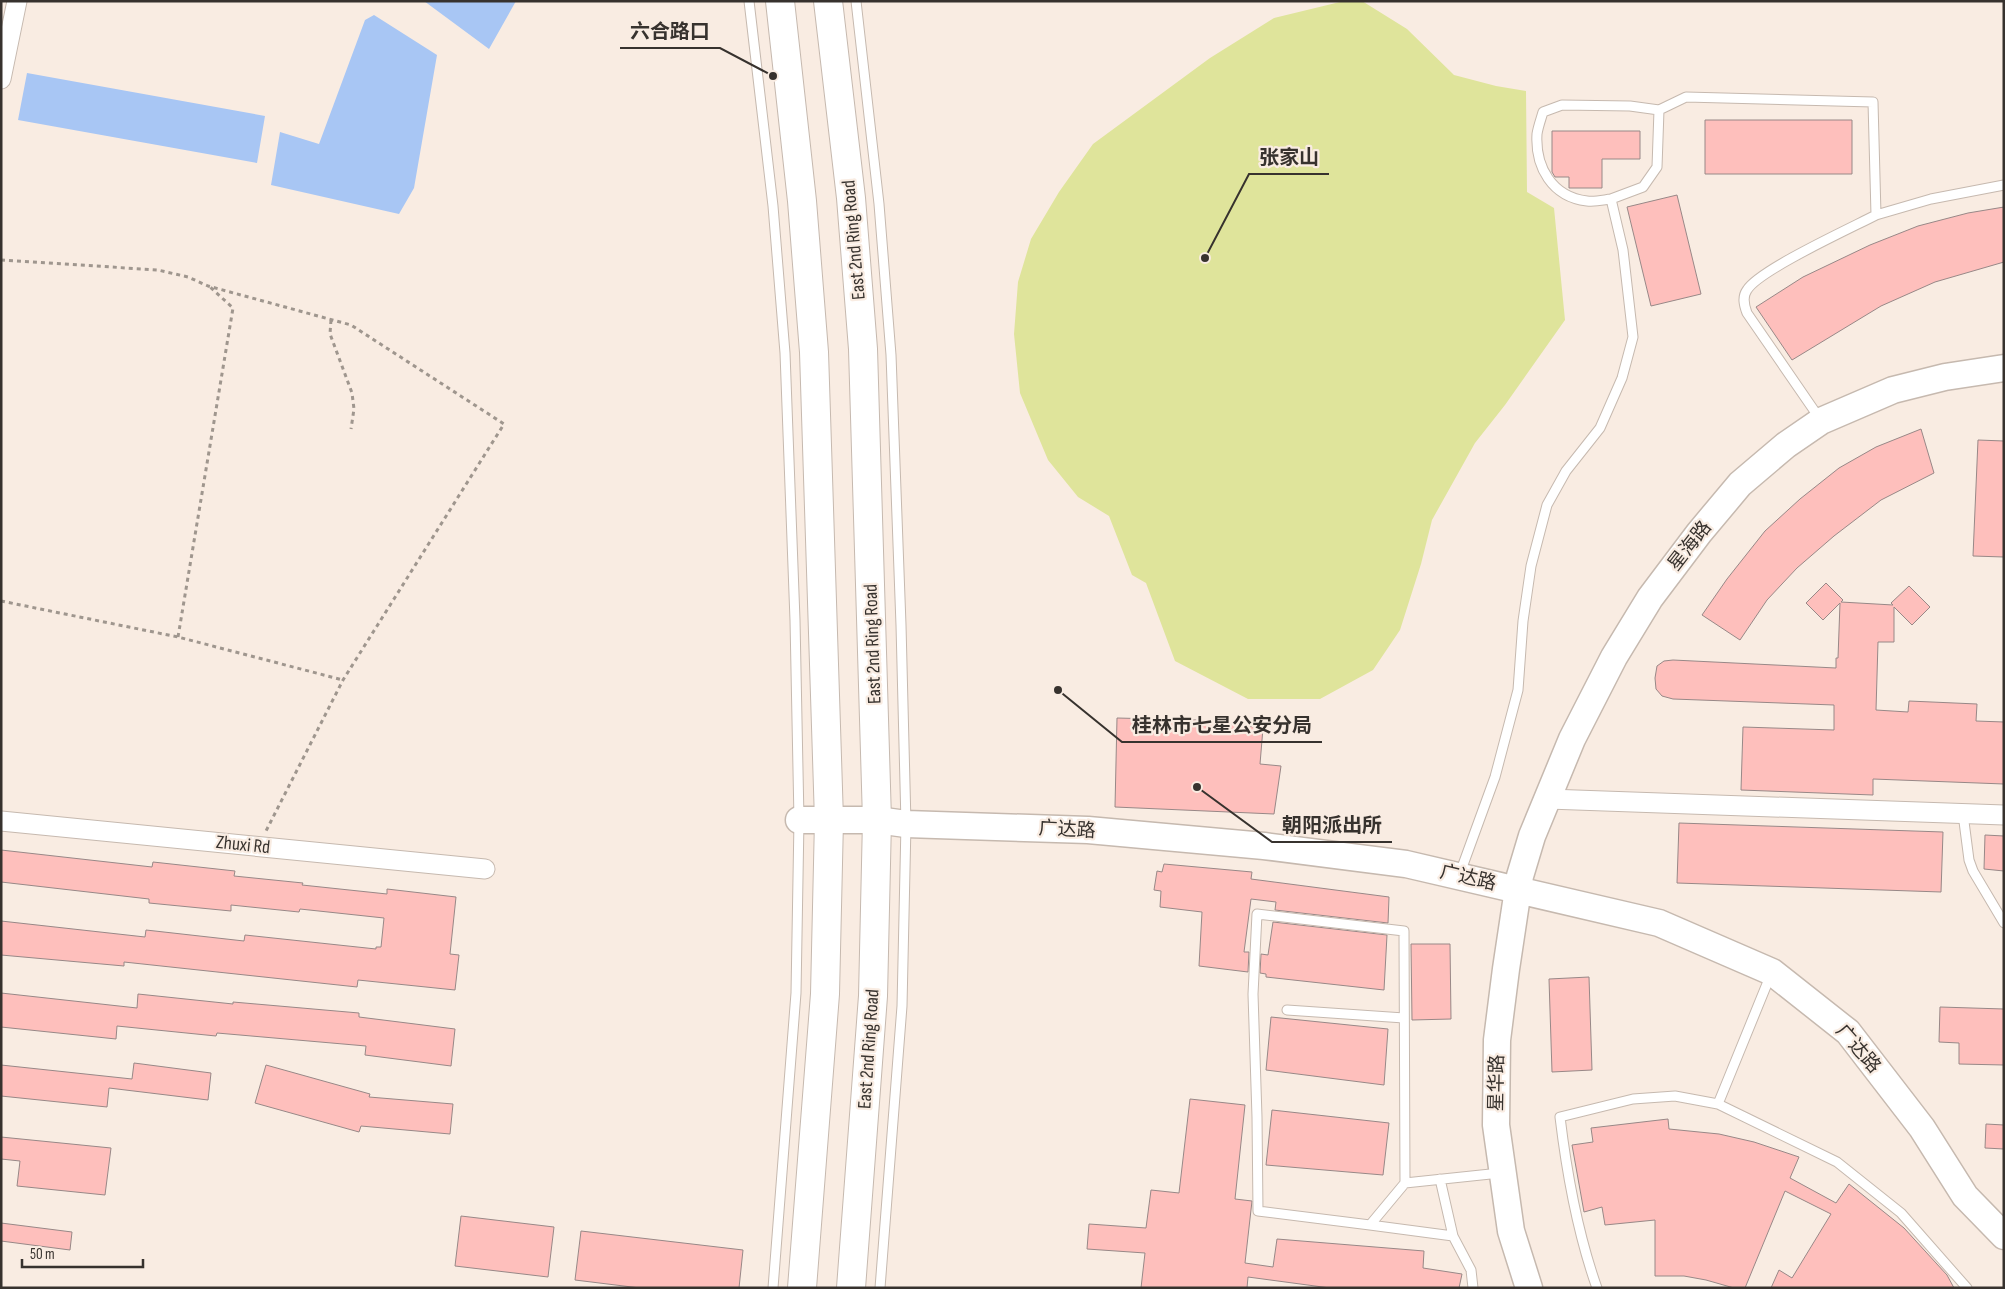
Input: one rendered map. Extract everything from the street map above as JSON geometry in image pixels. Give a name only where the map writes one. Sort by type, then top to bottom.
[{"type":"main road","points":[[780,1],[802,201],[814,352],[829,820],[825,994],[802,1288]]},
{"type":"main road","name":"East 2nd Ring Road","points":[[828,1],[851,198],[863,349],[877,820],[873,996],[851,1288]]},
{"type":"street","points":[[1,79],[17,1]]},
{"type":"street","name":"星海路","points":[[1519,882],[1532,836],[1572,739],[1614,657],[1650,598],[1740,484],[1786,444],[1821,421],[1893,390],[1944,377],[2004,368]]},
{"type":"street","points":[[1548,799],[2004,815]]},
{"type":"street","name":"广达路","points":[[800,820],[877,820],[906,824],[1088,830],[1264,846],[1406,864],[1459,876],[1519,882],[1659,923],[1772,972],[1848,1032],[1922,1128],[1965,1196],[2004,1236]]},
{"type":"street","name":"Zhuxi Rd","points":[[1,821],[485,870]]},
{"type":"street","name":"星华路","points":[[1519,882],[1497,1040],[1496,1125],[1511,1231],[1529,1288]]},
{"type":"lane","points":[[749,1],[773,206],[785,353],[800,820],[796,993],[773,1288]]},
{"type":"lane","points":[[856,1],[879,204],[891,355],[906,824],[902,1006],[880,1288]]},
{"type":"lane","points":[[1659,110],[1657,167],[1644,187],[1611,199],[1588,201],[1570,196],[1554,187],[1545,175],[1538,157],[1537,133],[1542,112],[1562,105],[1630,106],[1659,110],[1686,97],[1874,102],[1876,215]]},
{"type":"lane","points":[[1821,421],[1752,321],[1745,307],[1744,296],[1752,284],[1812,248],[1876,215],[1931,198],[2004,185]]},
{"type":"lane","points":[[1459,876],[1495,777],[1518,690],[1523,621],[1531,566],[1547,505],[1566,471],[1600,428],[1622,378],[1633,336],[1623,250],[1611,199]]},
{"type":"lane","points":[[1963,814],[1969,860],[1973,871],[2004,923]]},
{"type":"lane","points":[[1370,1225],[1405,1182],[1404,931],[1257,914],[1253,994],[1258,1211],[1453,1236]]},
{"type":"lane","points":[[1718,1104],[1772,972]]},
{"type":"lane","points":[[1287,1010],[1404,1018]]},
{"type":"lane","points":[[1597,1288],[1585,1254],[1568,1177],[1560,1117],[1633,1099],[1675,1096],[1718,1104],[1837,1162],[1901,1213],[1967,1288]]},
{"type":"lane","points":[[1405,1182],[1503,1173]]},
{"type":"lane","points":[[1440,1179],[1453,1236],[1472,1270],[1473,1288]]},
{"type":"path","points":[[1,260],[158,270],[188,277],[208,286],[351,325],[504,424],[343,680],[266,832]]},
{"type":"path","points":[[178,637],[233,308],[208,286]]},
{"type":"path","points":[[331,320],[330,334],[352,393],[354,409],[351,429]]},
{"type":"path","points":[[1,601],[178,637],[343,680]]},
{"type":"green space","points":[[1344,1],[1362,1],[1407,29],[1454,75],[1496,86],[1526,91],[1527,192],[1554,208],[1565,320],[1505,405],[1475,443],[1432,520],[1421,564],[1400,630],[1373,670],[1320,699],[1248,699],[1175,661],[1146,583],[1132,575],[1109,516],[1078,497],[1048,460],[1020,393],[1014,334],[1018,282],[1031,239],[1059,192],[1093,144],[1210,58],[1274,18]]},
{"type":"water","points":[[424,1],[516,1],[489,49]]},
{"type":"water","points":[[374,15],[437,55],[414,188],[399,214],[271,185],[280,132],[319,144],[365,20]]},
{"type":"water","points":[[27,73],[265,116],[257,163],[18,120]]},
{"type":"building","points":[[1705,120],[1852,120],[1852,174],[1705,174]]},
{"type":"building","points":[[1552,131],[1640,131],[1640,159],[1602,159],[1602,188],[1569,188],[1569,177],[1555,177],[1552,172]]},
{"type":"building","points":[[1677,195],[1701,294],[1651,306],[1627,207]]},
{"type":"building","points":[[2004,207],[2004,262],[1935,282],[1881,306],[1792,360],[1756,307],[1803,277],[1870,245],[1918,226],[1968,213]]},
{"type":"building","points":[[1921,429],[1934,473],[1881,500],[1834,536],[1797,568],[1767,600],[1740,640],[1702,615],[1727,579],[1765,531],[1800,499],[1839,468],[1876,447]]},
{"type":"building","points":[[1978,440],[2004,441],[2004,557],[1973,556]]},
{"type":"building","points":[[1826,583],[1843,600],[1841,602],[1893,605],[1891,603],[1909,586],[1930,607],[1912,625],[1894,607],[1894,642],[1878,642],[1876,710],[1908,712],[1909,701],[1977,704],[1976,721],[2004,722],[2004,784],[1873,779],[1873,795],[1741,790],[1743,727],[1834,730],[1834,705],[1673,699],[1662,696],[1656,689],[1657,666],[1664,661],[1673,660],[1836,668],[1840,603],[1823,620],[1806,603]]},
{"type":"building","points":[[1117,718],[1197,720],[1263,728],[1260,764],[1281,766],[1274,814],[1115,807]]},
{"type":"building","points":[[1679,823],[1943,832],[1941,892],[1677,883]]},
{"type":"building","points":[[1985,835],[2004,836],[2004,871],[1984,869]]},
{"type":"building","points":[[1,850],[152,867],[153,862],[235,871],[234,876],[387,894],[387,889],[456,897],[450,954],[459,955],[455,990],[358,980],[357,987],[124,962],[124,966],[1,955],[1,921],[145,937],[146,930],[244,941],[245,935],[376,949],[376,947],[381,947],[384,918],[300,909],[299,912],[231,905],[231,911],[149,903],[149,899],[1,882]]},
{"type":"building","points":[[1164,864],[1252,872],[1251,879],[1389,897],[1388,923],[1275,910],[1276,902],[1251,899],[1244,952],[1249,952],[1248,972],[1199,966],[1202,912],[1160,907],[1161,891],[1154,890],[1157,871],[1162,872]]},
{"type":"building","points":[[1273,922],[1387,935],[1384,990],[1266,977],[1266,974],[1260,973],[1261,954],[1268,955]]},
{"type":"building","points":[[1411,944],[1450,944],[1451,1019],[1412,1020]]},
{"type":"building","points":[[1589,977],[1592,1070],[1552,1072],[1549,979]]},
{"type":"building","points":[[1,993],[137,1008],[138,994],[233,1004],[233,1002],[359,1013],[359,1017],[455,1029],[451,1066],[365,1055],[366,1046],[217,1033],[216,1036],[117,1026],[116,1039],[1,1027]]},
{"type":"building","points":[[1940,1007],[2004,1009],[2004,1065],[1959,1064],[1959,1043],[1939,1042]]},
{"type":"building","points":[[1271,1017],[1388,1029],[1384,1085],[1266,1070]]},
{"type":"building","points":[[134,1063],[211,1073],[208,1100],[109,1088],[107,1107],[1,1096],[1,1065],[132,1079]]},
{"type":"building","points":[[266,1065],[370,1094],[369,1097],[453,1104],[450,1134],[361,1126],[359,1132],[255,1103]]},
{"type":"building","points":[[1190,1099],[1245,1105],[1235,1199],[1252,1201],[1245,1263],[1273,1267],[1277,1239],[1424,1251],[1423,1268],[1462,1274],[1459,1288],[1330,1288],[1248,1277],[1247,1288],[1141,1288],[1145,1253],[1087,1249],[1089,1224],[1146,1228],[1151,1190],[1179,1193]]},
{"type":"building","points":[[1272,1110],[1389,1123],[1383,1175],[1266,1165]]},
{"type":"building","points":[[1668,1119],[1669,1129],[1719,1134],[1754,1142],[1799,1157],[1790,1178],[1836,1203],[1849,1184],[1904,1228],[1947,1275],[1954,1288],[1771,1288],[1779,1270],[1792,1278],[1831,1214],[1785,1191],[1745,1288],[1734,1288],[1684,1276],[1655,1276],[1655,1220],[1605,1225],[1602,1207],[1584,1212],[1572,1145],[1593,1142],[1591,1128]]},
{"type":"building","points":[[1986,1124],[2004,1125],[2004,1149],[1985,1148]]},
{"type":"building","points":[[1,1137],[111,1148],[105,1195],[17,1186],[20,1161],[1,1159]]},
{"type":"building","points":[[461,1216],[554,1227],[548,1277],[455,1266]]},
{"type":"building","points":[[1,1223],[72,1232],[70,1250],[1,1241]]},
{"type":"building","points":[[581,1231],[743,1250],[739,1288],[640,1288],[575,1280]]},
{"type":"place","name":"六合路口","points":[[773,76]]},
{"type":"place","name":"张家山","points":[[1205,258]]},
{"type":"place","name":"桂林市七星公安分局","points":[[1058,690]]},
{"type":"place","name":"朝阳派出所","points":[[1197,787]]}]
